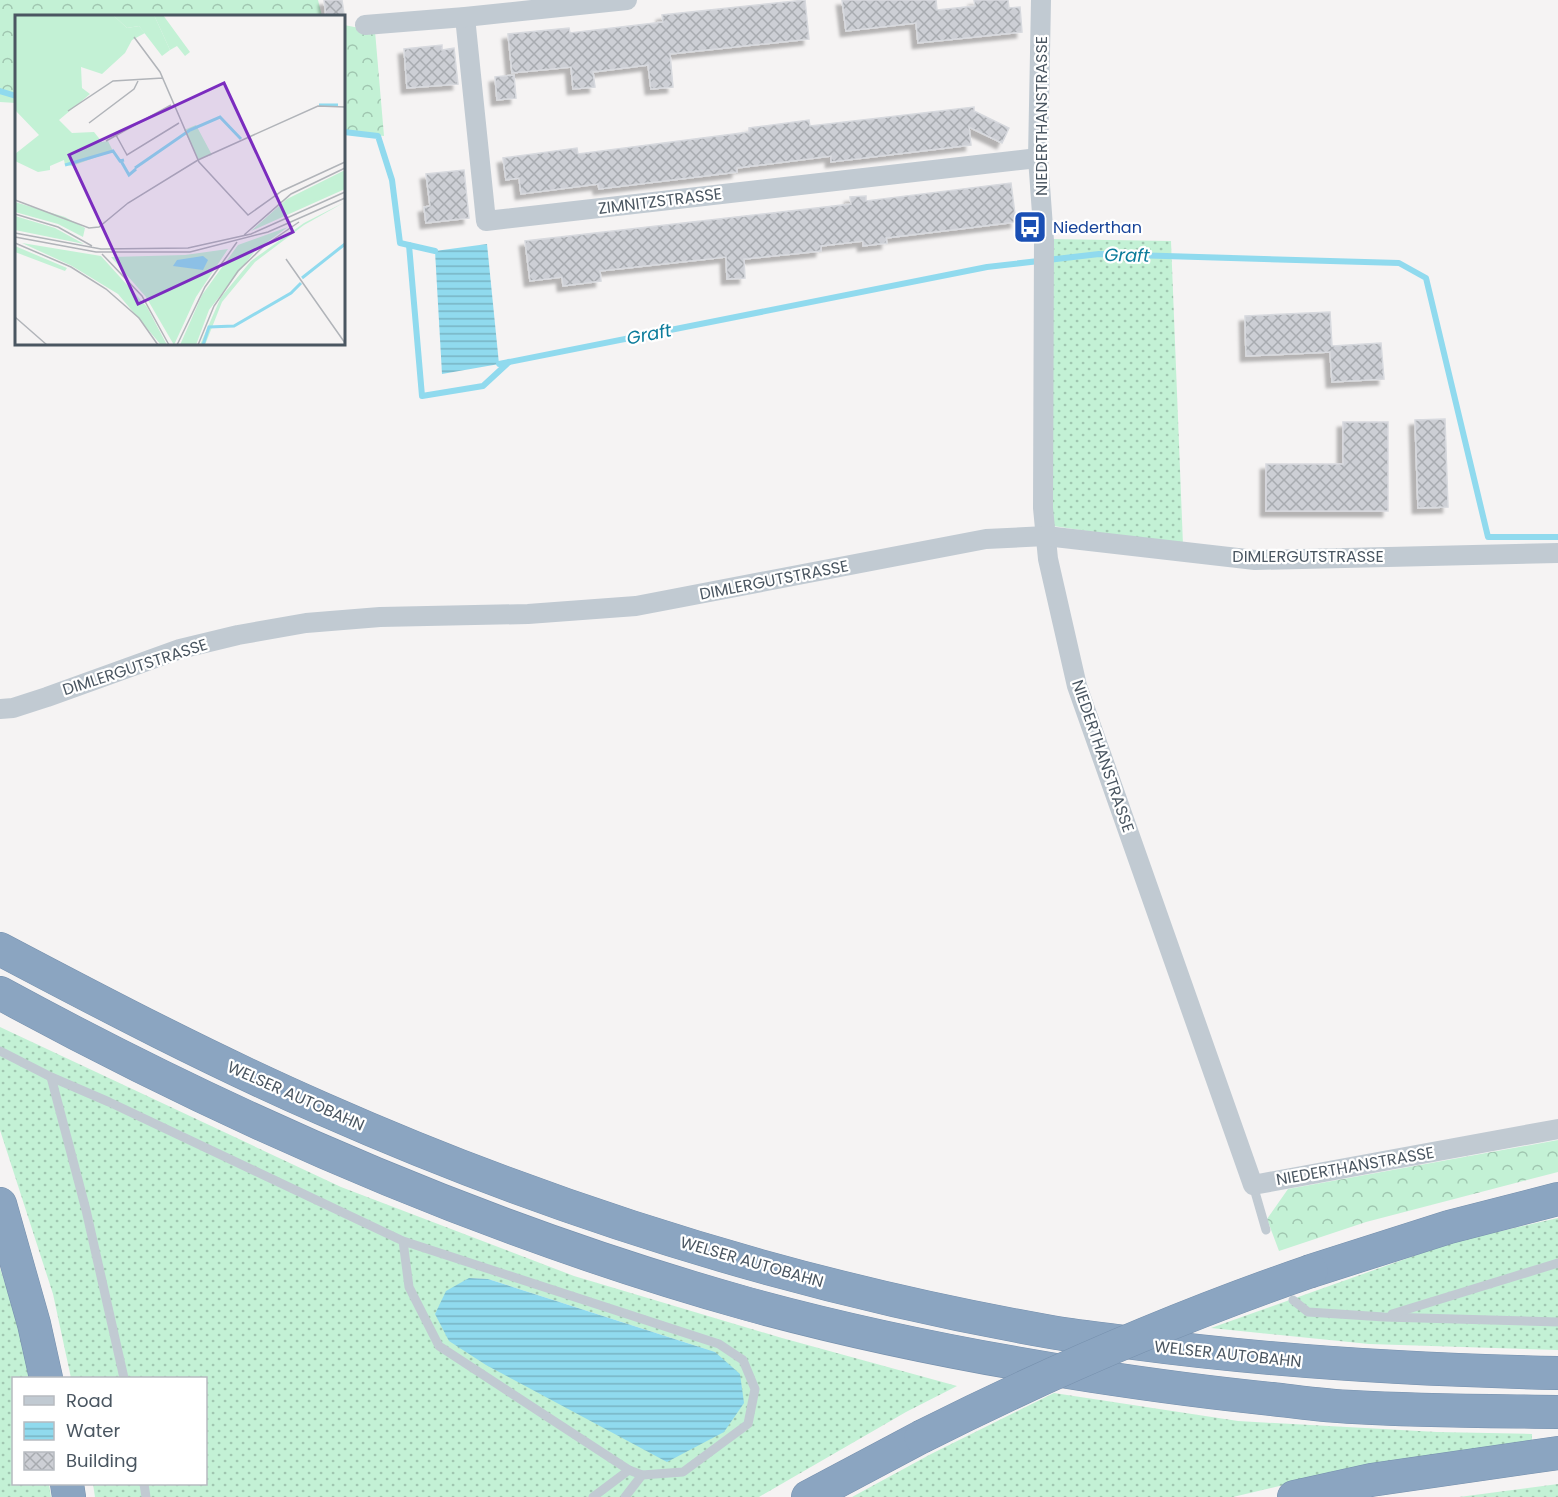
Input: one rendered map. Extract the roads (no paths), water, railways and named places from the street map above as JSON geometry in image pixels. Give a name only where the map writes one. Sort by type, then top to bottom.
[{"type":"highway","name":"WELSER AUTOBAHN","points":[[0,949],[194,1049],[323,1110],[470,1170],[626,1227],[787,1274],[907,1303],[1052,1332],[1199,1352],[1330,1365],[1456,1371],[1558,1372]]},
{"type":"highway","points":[[0,993],[212,1102],[375,1175],[521,1231],[629,1268],[749,1304],[904,1342],[984,1358],[1172,1389],[1350,1407],[1558,1412]]},
{"type":"highway","points":[[808,1497],[1002,1396],[1190,1315],[1311,1271],[1449,1227],[1558,1199]]},
{"type":"highway","points":[[0,1204],[34,1324],[46,1377]]},
{"type":"highway","points":[[1294,1497],[1371,1480],[1558,1453]]},
{"type":"street","points":[[365,25],[465,18],[627,0]]},
{"type":"street","name":"NIEDERTHANSTRASSE","points":[[1041,0],[1038,158],[1044,241],[1042,279],[1044,508],[1048,560],[1077,686],[1253,1185],[1558,1129]]},
{"type":"street","name":"ZIMNITZSTRASSE","points":[[465,18],[486,221],[1038,158]]},
{"type":"street","name":"DIMLERGUTSTRASSE","points":[[0,709],[13,708],[47,697],[180,649],[238,635],[306,623],[380,617],[528,614],[636,606],[986,539],[1047,536],[1255,560],[1558,553]]},
{"type":"lane","points":[[0,1051],[403,1241],[719,1344],[743,1360],[755,1389],[748,1424],[683,1472],[642,1475],[629,1470],[440,1346],[409,1287],[403,1241]]},
{"type":"lane","points":[[51,1077],[86,1210],[124,1377]]},
{"type":"lane","points":[[1253,1185],[1266,1230]]},
{"type":"lane","points":[[1384,1317],[1558,1263]]},
{"type":"lane","points":[[1293,1300],[1308,1312],[1384,1317],[1558,1322]]},
{"type":"lane","points":[[592,1497],[629,1470]]},
{"type":"lane","points":[[625,1497],[642,1475]]},
{"type":"water","points":[[487,244],[499,364],[442,374],[435,251]]},
{"type":"water","points":[[469,1278],[488,1279],[715,1352],[740,1374],[744,1403],[724,1432],[667,1462],[486,1365],[449,1341],[435,1314],[446,1291]]},
{"type":"waterway","points":[[0,91],[15,96]]},
{"type":"waterway","points":[[345,132],[378,136],[392,180],[400,243],[435,251]]},
{"type":"waterway","points":[[409,245],[422,396],[483,386],[509,362]]},
{"type":"waterway","name":"Graft","points":[[499,364],[987,267],[1099,254],[1399,263],[1426,278],[1488,537],[1558,537]]},
{"type":"place","name":"Niederthan","points":[[1030,227]]}]
